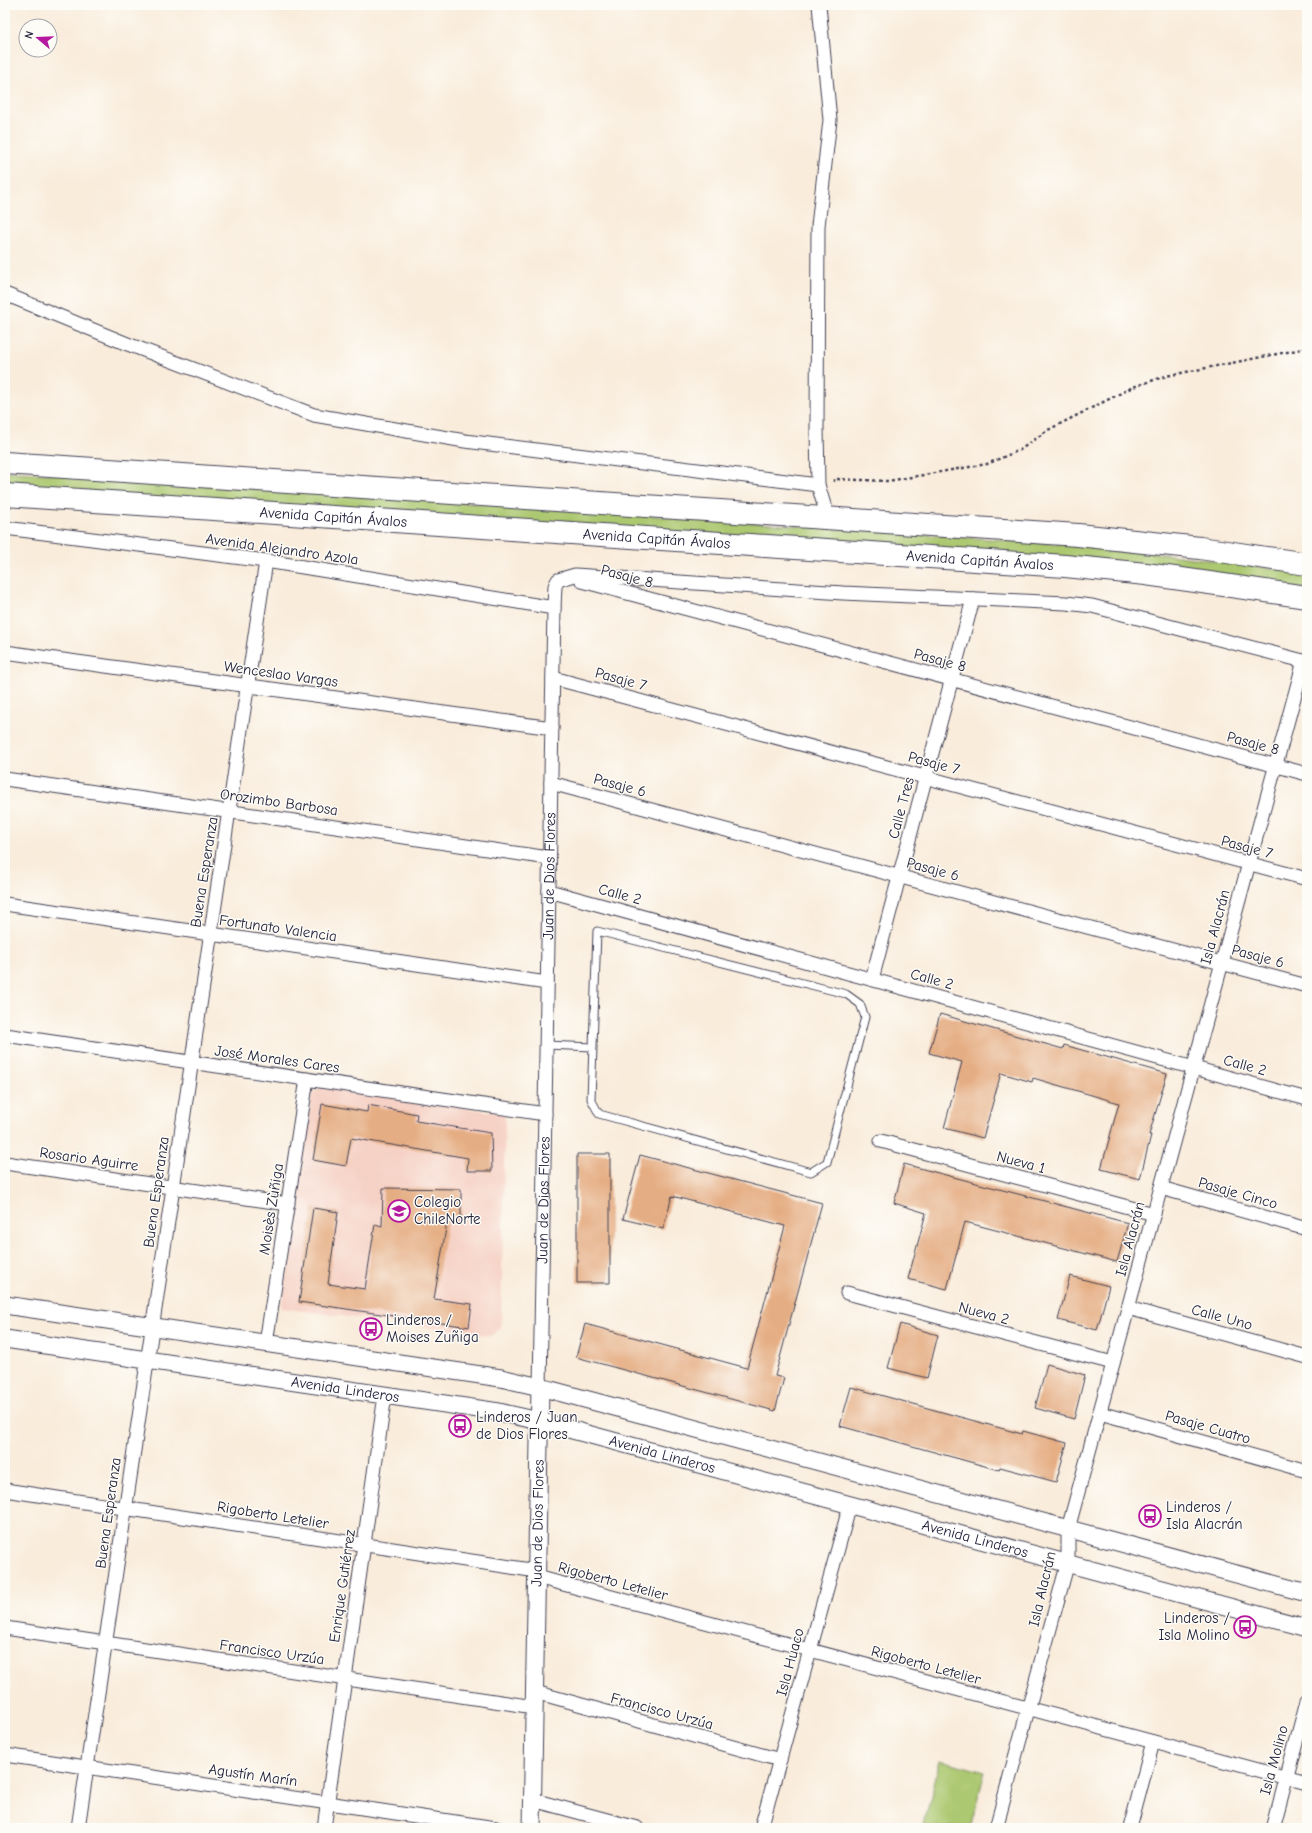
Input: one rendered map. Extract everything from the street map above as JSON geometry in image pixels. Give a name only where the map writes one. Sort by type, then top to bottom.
[{"type":"highway","points":[[5,463],[1113,538],[1200,548],[1307,564]]},
{"type":"highway","name":"Avenida Capitán Ávalos","points":[[5,495],[1064,566],[1146,574],[1307,597]]},
{"type":"street","points":[[819,5],[830,120],[818,226],[818,485],[828,518]]},
{"type":"street","points":[[5,294],[125,343],[314,415],[465,442],[818,485]]},
{"type":"street","name":"Avenida Alejandro Azola","points":[[5,528],[266,561],[554,608]]},
{"type":"street","name":"Buena Esperanza","points":[[78,1828],[266,561]]},
{"type":"street","points":[[565,577],[575,575],[843,593],[1066,602],[1092,606],[1306,661]]},
{"type":"street","name":"Juan de Dios Flores","points":[[532,1828],[554,608],[555,586],[558,580],[565,577]]},
{"type":"street","name":"Pasaje 8","points":[[565,577],[1307,774]]},
{"type":"street","name":"Calle Tres","points":[[872,979],[973,599]]},
{"type":"street","name":"Wenceslao Vargas","points":[[5,652],[552,728]]},
{"type":"street","name":"Isla Alacrán","points":[[996,1828],[1068,1562],[1068,1529],[1276,765],[1306,661]]},
{"type":"street","name":"Pasaje 7","points":[[553,678],[1307,879]]},
{"type":"street","name":"Orozimbo Barbosa","points":[[5,779],[549,858]]},
{"type":"street","name":"Pasaje 6","points":[[551,783],[1307,986]]},
{"type":"street","name":"Calle 2","points":[[549,891],[1307,1099]]},
{"type":"street","name":"Fortunato Valencia","points":[[5,904],[547,983]]},
{"type":"street","name":"José Morales Cares","points":[[5,1035],[545,1114]]},
{"type":"street","name":"Moisès Zùñiga","points":[[266,1343],[307,1079]]},
{"type":"street","name":"Nueva 1","points":[[881,1141],[1154,1214]]},
{"type":"street","name":"Rosario Aguirre","points":[[5,1163],[288,1204]]},
{"type":"street","name":"Pasaje Cinco","points":[[1161,1188],[1307,1229]]},
{"type":"street","name":"Nueva 2","points":[[847,1293],[1113,1363]]},
{"type":"street","points":[[5,1305],[501,1378],[540,1387],[1307,1593]]},
{"type":"street","name":"Calle Uno","points":[[1128,1308],[1307,1357]]},
{"type":"street","name":"Avenida Linderos","points":[[5,1339],[499,1412],[539,1421],[1068,1562],[1307,1628]]},
{"type":"street","name":"Enrique Gutiérrez","points":[[324,1828],[385,1395]]},
{"type":"street","name":"Pasaje Cuatro","points":[[1100,1413],[1307,1471]]},
{"type":"street","name":"Rigoberto Letelier","points":[[5,1490],[364,1544],[537,1574],[810,1650],[1307,1783]]},
{"type":"street","name":"Isla Huaco","points":[[762,1828],[850,1505]]},
{"type":"street","name":"Francisco Urzúa","points":[[5,1628],[345,1679],[534,1700],[780,1760]]},
{"type":"street","name":"Isla Molino","points":[[1273,1828],[1307,1701]]},
{"type":"street","points":[[1130,1828],[1153,1742]]},
{"type":"street","name":"Agustín Marín","points":[[5,1754],[496,1828]]},
{"type":"street","points":[[533,1800],[637,1828]]},
{"type":"lane","points":[[597,932],[846,994],[860,1004],[865,1017],[827,1162],[811,1172],[599,1114],[590,1099],[593,1047],[597,932]]},
{"type":"lane","points":[[546,1045],[593,1047]]},
{"type":"path","points":[[833,487],[834,480],[888,482],[987,464],[1020,450],[1048,430],[1133,386],[1166,376],[1307,348]]},
{"type":"shaded area","name":"Colegio ChileNorte","points":[[324,1086],[505,1114],[501,1327],[492,1336],[281,1308],[312,1093]]},
{"type":"green space","points":[[5,471],[1119,548],[1307,573],[1307,589],[5,488]]},
{"type":"green space","points":[[940,1760],[985,1772],[970,1828],[923,1828]]},
{"type":"building","points":[[940,1014],[1063,1049],[1064,1045],[1167,1074],[1149,1135],[1151,1135],[1140,1179],[1101,1169],[1119,1103],[1033,1078],[1032,1082],[1001,1073],[983,1138],[944,1128],[962,1062],[929,1053]]},
{"type":"building","points":[[322,1104],[367,1112],[368,1105],[417,1114],[416,1121],[491,1133],[492,1171],[467,1171],[468,1158],[351,1138],[346,1166],[313,1160]]},
{"type":"building","points":[[577,1154],[610,1154],[610,1283],[577,1283]]},
{"type":"building","points":[[640,1155],[822,1203],[775,1376],[784,1378],[775,1411],[576,1357],[585,1324],[747,1368],[785,1226],[672,1196],[663,1229],[623,1219]]},
{"type":"building","points":[[904,1164],[1128,1223],[1117,1262],[965,1222],[947,1289],[908,1279],[926,1213],[894,1203]]},
{"type":"building","points":[[383,1188],[461,1189],[461,1223],[447,1222],[434,1299],[472,1304],[469,1327],[299,1302],[313,1208],[338,1212],[328,1284],[365,1289],[375,1224],[382,1226]]},
{"type":"building","points":[[1070,1276],[1109,1286],[1097,1330],[1058,1320]]},
{"type":"building","points":[[900,1324],[938,1335],[927,1378],[888,1368]]},
{"type":"building","points":[[1047,1364],[1085,1375],[1074,1419],[1035,1408]]},
{"type":"building","points":[[851,1387],[1022,1434],[1023,1431],[1067,1443],[1056,1482],[1000,1467],[999,1470],[840,1426]]},
{"type":"place","name":"Colegio ChileNorte","points":[[399,1211]]},
{"type":"place","name":"Linderos / Moises Zuñiga","points":[[371,1329]]},
{"type":"place","name":"Linderos / Juan de Dios Flores","points":[[460,1426]]},
{"type":"place","name":"Linderos / Isla Alacrán","points":[[1150,1516]]},
{"type":"place","name":"Linderos / Isla Molino","points":[[1245,1627]]}]
